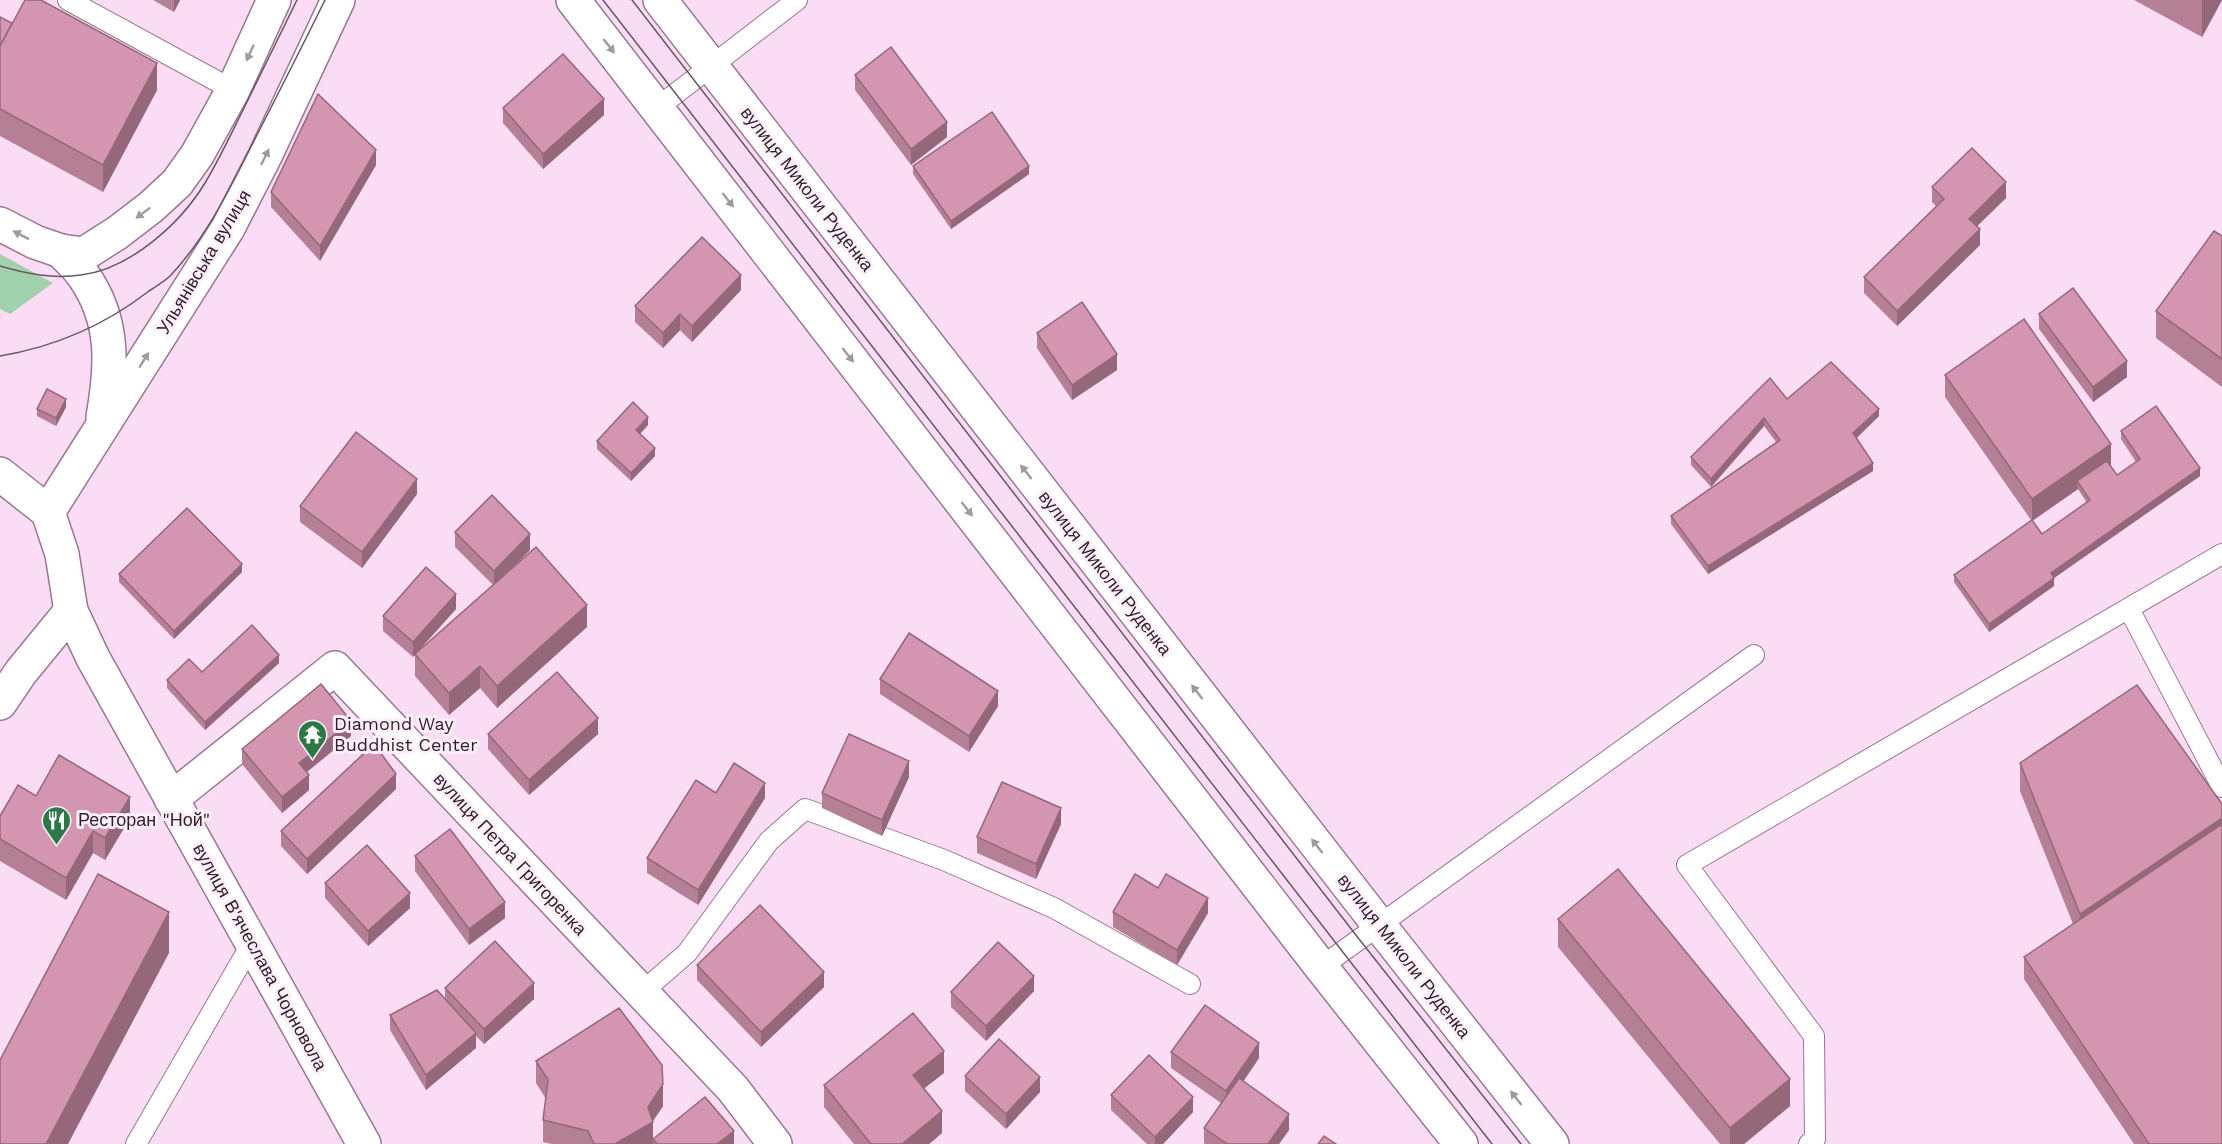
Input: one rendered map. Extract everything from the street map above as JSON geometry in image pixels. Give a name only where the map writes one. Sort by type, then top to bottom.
[{"type":"street","points":[[0,224],[35,242],[73,252],[125,227],[151,207],[177,183],[197,155],[233,90],[274,0]]},
{"type":"street","name":"Ульянівська вулиця","points":[[48,512],[228,228],[265,156],[338,0]]},
{"type":"street","points":[[573,0],[1461,1144]]},
{"type":"street","name":"вулиця Миколи Руденка","points":[[660,0],[1378,925],[1552,1144]]},
{"type":"street","points":[[73,252],[105,320],[110,348],[109,382],[102,428]]},
{"type":"street","points":[[0,474],[48,512]]},
{"type":"street","name":"вулиця В'ячеслава Чорновола","points":[[48,512],[62,554],[71,611],[93,658],[364,1144]]},
{"type":"street","points":[[0,704],[21,672],[71,611]]},
{"type":"street","name":"вулиця Петра Григоренка","points":[[171,799],[335,668],[733,1089],[775,1144]]},
{"type":"lane","points":[[68,0],[233,90]]},
{"type":"lane","points":[[657,108],[796,0]]},
{"type":"lane","points":[[1809,1144],[1815,1139],[1814,1036],[1687,865],[2222,554]]},
{"type":"lane","points":[[2128,609],[2222,787]]},
{"type":"lane","points":[[1322,967],[1754,655]]},
{"type":"lane","points":[[641,993],[687,953],[769,840],[805,809],[944,860],[1054,908],[1190,984]]},
{"type":"lane","points":[[136,1144],[252,943]]},
{"type":"green space","points":[[0,254],[53,283],[10,314],[0,309]]},
{"type":"building","points":[[25,0],[41,0],[157,63],[103,165],[0,109],[0,46]]},
{"type":"building","points":[[0,17],[12,23],[0,46]]},
{"type":"building","points":[[891,47],[947,122],[911,149],[855,75]]},
{"type":"building","points":[[563,54],[604,99],[543,154],[503,108]]},
{"type":"building","points":[[318,94],[376,150],[320,246],[271,192]]},
{"type":"building","points":[[992,112],[1029,166],[951,221],[913,166]]},
{"type":"building","points":[[1972,148],[2006,182],[1969,219],[1980,229],[1897,311],[1864,277],[1944,199],[1932,187]]},
{"type":"building","points":[[2214,231],[2222,236],[2222,359],[2156,311]]},
{"type":"building","points":[[702,237],[741,275],[692,326],[680,314],[663,333],[635,306]]},
{"type":"building","points":[[2073,288],[2127,361],[2093,387],[2039,314]]},
{"type":"building","points":[[1082,302],[1117,354],[1072,385],[1037,333]]},
{"type":"building","points":[[2024,319],[2111,444],[2032,499],[1945,375]]},
{"type":"building","points":[[1831,362],[1879,409],[1853,433],[1873,463],[1708,566],[1671,516],[1780,440],[1764,418],[1711,479],[1691,457],[1770,378],[1787,399]]},
{"type":"building","points":[[47,389],[66,399],[56,418],[37,409]]},
{"type":"building","points":[[633,402],[648,417],[636,430],[655,448],[631,473],[597,441]]},
{"type":"building","points":[[2156,406],[2200,468],[2051,573],[2054,578],[1989,624],[1954,575],[2032,520],[2042,534],[2090,500],[2077,481],[2107,461],[2117,475],[2140,459],[2121,431]]},
{"type":"building","points":[[356,432],[417,479],[362,552],[300,506]]},
{"type":"building","points":[[492,495],[530,534],[494,571],[455,532]]},
{"type":"building","points":[[187,508],[242,564],[174,631],[119,574]]},
{"type":"building","points":[[536,547],[587,605],[497,686],[480,666],[449,693],[415,654]]},
{"type":"building","points":[[426,567],[456,594],[413,642],[383,616]]},
{"type":"building","points":[[252,625],[279,655],[205,722],[167,680],[189,659],[202,672]]},
{"type":"building","points":[[909,633],[998,691],[969,736],[880,679]]},
{"type":"building","points":[[557,672],[598,718],[529,780],[488,734]]},
{"type":"building","points":[[321,684],[351,721],[299,763],[309,775],[282,797],[242,749]]},
{"type":"building","points":[[2137,685],[2222,804],[2222,818],[2080,914],[2020,763]]},
{"type":"building","points":[[849,734],[909,761],[882,820],[822,793]]},
{"type":"building","points":[[374,744],[396,774],[307,859],[281,831]]},
{"type":"building","name":"Ресторан \"Ной\"","points":[[59,755],[130,797],[105,838],[93,831],[66,878],[0,839],[0,816],[18,785],[36,796]]},
{"type":"building","points":[[734,763],[765,783],[698,890],[647,858],[696,780],[716,793]]},
{"type":"building","points":[[1002,782],[1061,808],[1036,864],[977,837]]},
{"type":"building","points":[[2222,824],[2222,1144],[2149,1144],[2024,957]]},
{"type":"building","points":[[450,829],[505,902],[469,929],[415,856]]},
{"type":"building","points":[[367,845],[410,893],[368,931],[325,883]]},
{"type":"building","points":[[1618,869],[1790,1079],[1730,1128],[1558,919]]},
{"type":"building","points":[[98,874],[169,912],[46,1144],[0,1144],[0,1060]]},
{"type":"building","points":[[1135,874],[1158,888],[1166,874],[1208,898],[1177,950],[1113,912]]},
{"type":"building","points":[[760,905],[824,972],[761,1032],[697,965]]},
{"type":"building","points":[[495,941],[534,983],[484,1029],[445,988]]},
{"type":"building","points":[[998,942],[1034,976],[986,1026],[951,992]]},
{"type":"building","points":[[437,990],[476,1033],[426,1075],[390,1015]]},
{"type":"building","points":[[1205,1005],[1259,1043],[1226,1091],[1171,1052]]},
{"type":"building","points":[[619,1008],[662,1065],[663,1084],[648,1107],[653,1122],[615,1144],[594,1144],[588,1131],[543,1120],[548,1080],[536,1061]]},
{"type":"building","points":[[913,1013],[944,1051],[913,1075],[942,1111],[902,1144],[871,1144],[824,1085]]},
{"type":"building","points":[[999,1039],[1040,1077],[1006,1114],[965,1076]]},
{"type":"building","points":[[1149,1055],[1193,1097],[1155,1137],[1111,1095]]},
{"type":"building","points":[[1239,1078],[1289,1114],[1268,1144],[1227,1144],[1204,1128]]},
{"type":"building","points":[[705,1097],[734,1131],[717,1144],[657,1144],[653,1139]]},
{"type":"building","points":[[1324,1136],[1336,1144],[1318,1144]]},
{"type":"tram line","points":[[0,266],[50,276],[81,275],[118,264],[168,229],[205,183],[297,0]]},
{"type":"tram line","points":[[0,356],[40,347],[78,333],[115,314],[171,275],[197,243],[219,208],[325,0]]},
{"type":"tram line","points":[[603,0],[1492,1144]]},
{"type":"tram line","points":[[632,0],[1359,939],[1521,1144]]},
{"type":"place","name":"Diamond Way Buddhist Center","points":[[313,760]]},
{"type":"place","name":"Ресторан \"Ной\"","points":[[57,846]]}]
